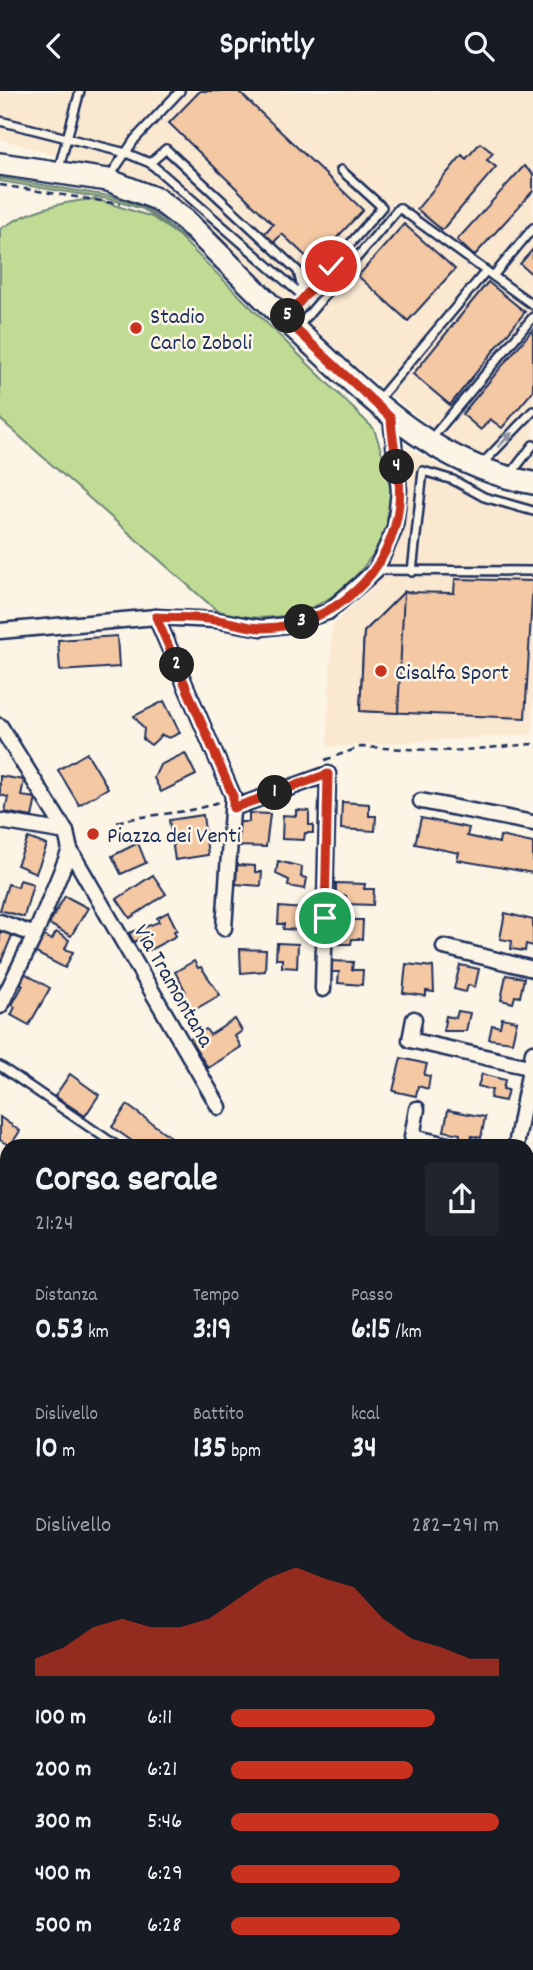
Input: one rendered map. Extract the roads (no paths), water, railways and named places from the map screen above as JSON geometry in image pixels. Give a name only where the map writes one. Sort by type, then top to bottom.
[{"type":"main road","points":[[2,163],[107,180],[157,199],[185,220],[383,411],[427,443],[477,469],[508,479],[533,483]]},
{"type":"street","points":[[0,631],[156,617],[215,620],[261,628],[286,625],[328,612],[376,570],[395,528],[399,503],[383,411]]},
{"type":"street","points":[[156,617],[233,802],[224,928]]},
{"type":"street","points":[[0,726],[66,832],[70,850],[35,935],[0,1006]]},
{"type":"street","points":[[233,802],[328,774],[323,989]]},
{"type":"street","points":[[421,801],[533,823]]},
{"type":"street","points":[[0,821],[66,832]]},
{"type":"street","name":"Via Tramontana","points":[[70,850],[219,1107]]},
{"type":"street","points":[[0,922],[35,935]]},
{"type":"street","points":[[444,947],[533,969]]},
{"type":"street","points":[[414,1019],[410,1040],[532,1062],[517,1139]]},
{"type":"street","points":[[417,1109],[412,1137],[421,1139]]},
{"type":"lane","points":[[57,173],[80,91]]},
{"type":"lane","points":[[107,180],[135,139],[180,91]]},
{"type":"lane","points":[[0,121],[126,153],[150,163],[304,297]]},
{"type":"lane","points":[[150,163],[166,149],[298,271],[304,297]]},
{"type":"lane","points":[[290,324],[304,297],[382,207],[341,170]]},
{"type":"lane","points":[[290,324],[399,208],[533,305]]},
{"type":"lane","points":[[383,411],[489,273],[533,228]]},
{"type":"lane","points":[[427,443],[533,317]]},
{"type":"lane","points":[[477,469],[533,411]]},
{"type":"lane","points":[[508,479],[533,445]]},
{"type":"lane","points":[[412,572],[423,471],[453,479],[484,497],[533,511]]},
{"type":"lane","points":[[376,570],[533,571]]},
{"type":"lane","points":[[0,1066],[107,1139]]},
{"type":"place","name":"Stadio Carlo Zoboli","points":[[136,328]]},
{"type":"place","name":"Cisalfa Sport","points":[[381,671]]},
{"type":"place","name":"Piazza dei Venti","points":[[93,834]]}]
